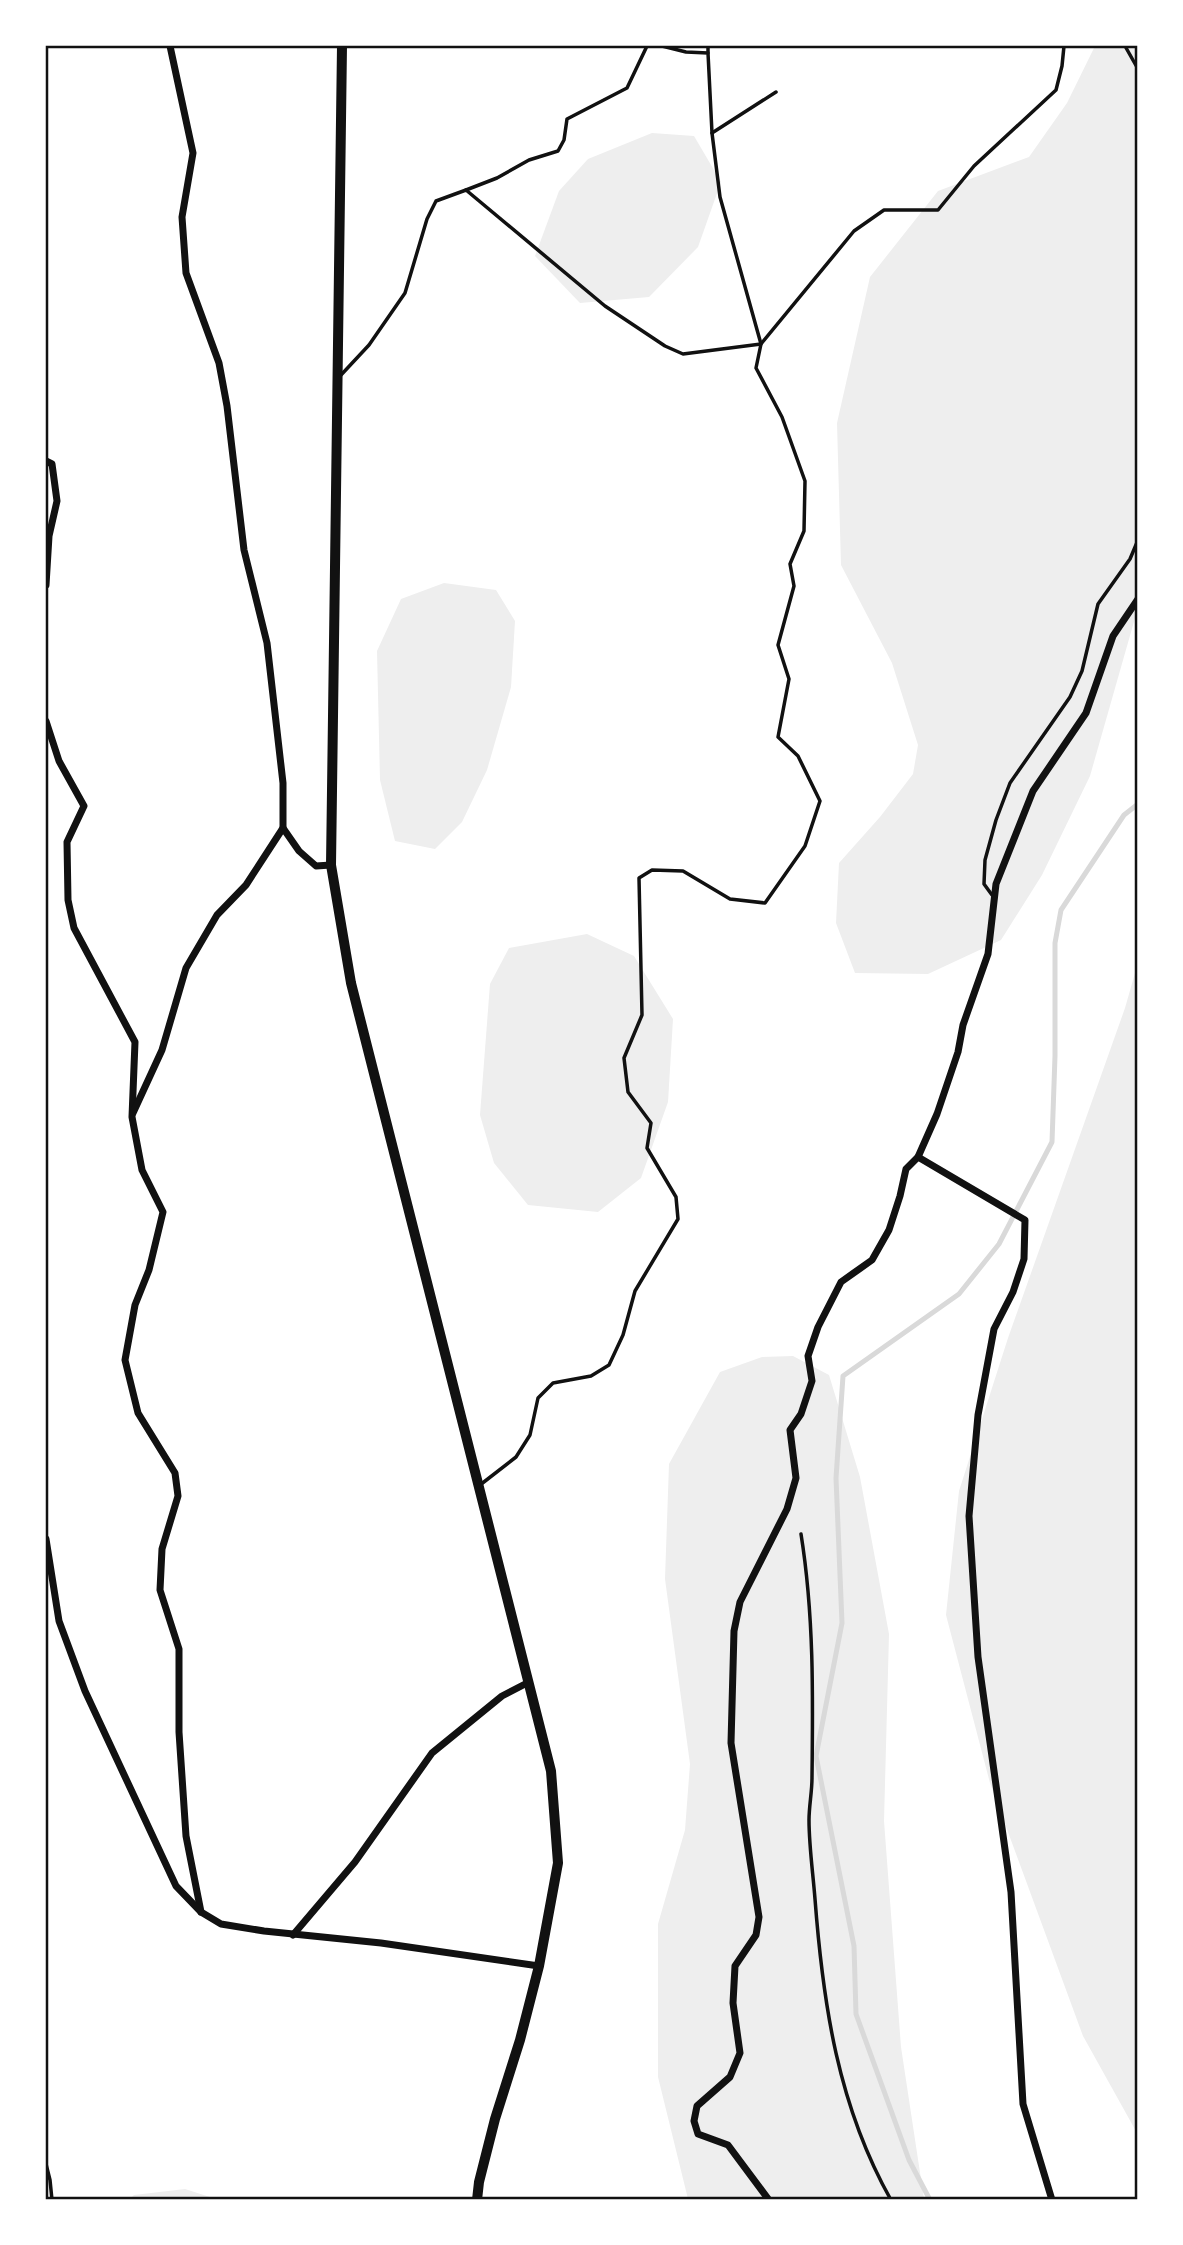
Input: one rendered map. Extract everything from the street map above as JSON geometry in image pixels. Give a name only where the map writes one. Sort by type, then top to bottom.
[{"type":"main road","points":[[342,46],[331,865],[351,983],[551,1771],[558,1863],[539,1966],[520,2040],[495,2119],[477,2200]]},
{"type":"street","points":[[132,1117],[162,1050],[186,968],[216,915],[246,885],[283,828],[283,783],[267,643],[244,550],[227,406],[219,363],[186,273],[182,218],[193,153],[170,46]]},
{"type":"street","points":[[46,461],[52,464],[57,501],[49,536],[46,585]]},
{"type":"street","points":[[769,2200],[728,2145],[698,2134],[694,2121],[697,2106],[730,2077],[740,2053],[733,2003],[735,1966],[756,1935],[759,1917],[732,1743],[734,1631],[740,1602],[787,1509],[796,1478],[790,1430],[801,1414],[813,1381],[808,1356],[818,1327],[841,1282],[872,1260],[889,1230],[905,1169],[918,1157],[958,1052],[962,1025],[988,954],[996,884],[1033,791],[1086,713],[1113,636],[1138,599]]},
{"type":"street","points":[[46,721],[59,761],[84,806],[67,842],[68,900],[74,928],[135,1042],[132,1117],[142,1170],[163,1212],[149,1270],[135,1305],[125,1360],[138,1413],[175,1473],[178,1496],[162,1549],[160,1590],[179,1649],[179,1732],[186,1836],[201,1912]]},
{"type":"street","points":[[283,828],[299,850],[316,866],[331,865]]},
{"type":"street","points":[[918,1157],[1025,1220],[1024,1259],[1013,1292],[994,1329],[989,1353],[978,1415],[969,1516],[978,1657],[1010,1892],[1023,2104],[1052,2200]]},
{"type":"street","points":[[46,1539],[59,1620],[85,1691],[176,1886],[201,1912],[221,1924],[293,1935],[381,1943],[539,1966]]},
{"type":"street","points":[[293,1935],[355,1862],[432,1753],[502,1696],[529,1682]]},
{"type":"lane","points":[[337,379],[369,345],[405,293],[427,219],[436,201],[497,178],[529,160],[558,151],[564,140],[568,119],[626,88],[646,46]]},
{"type":"lane","points":[[662,46],[685,52],[708,53]]},
{"type":"lane","points":[[480,1486],[516,1457],[530,1435],[538,1398],[553,1383],[591,1376],[608,1365],[623,1335],[635,1291],[678,1219],[676,1197],[646,1148],[651,1123],[628,1092],[624,1058],[642,1016],[639,878],[652,870],[683,871],[730,899],[765,903],[805,846],[820,801],[799,756],[778,737],[789,678],[778,645],[794,586],[790,564],[804,531],[805,481],[782,417],[756,368],[761,344],[720,197],[712,133],[708,46]]},
{"type":"lane","points":[[466,190],[605,306],[665,346],[683,354],[761,344],[854,231],[884,210],[938,210],[974,166],[1056,90],[1064,46]]},
{"type":"lane","points":[[712,133],[776,92]]},
{"type":"lane","points":[[994,898],[984,884],[985,860],[1010,783],[1070,697],[1082,671],[1098,604],[1130,559],[1138,540]]},
{"type":"path","points":[[1125,46],[1138,69]]},
{"type":"path","points":[[801,1535],[808,1575],[813,1660],[809,1819],[820,1966],[840,2077],[850,2109],[891,2200]]},
{"type":"path","points":[[46,2164],[52,2200]]},
{"type":"shaded area","points":[[1095,46],[1137,46],[1137,611],[1090,776],[1042,875],[1001,940],[928,974],[855,973],[836,923],[839,863],[880,817],[913,774],[918,745],[892,663],[841,565],[837,423],[870,277],[938,191],[1029,157],[1067,103]]},
{"type":"shaded area","points":[[652,133],[694,136],[721,182],[698,247],[649,297],[580,303],[535,256],[559,191],[588,159]]},
{"type":"shaded area","points":[[444,583],[496,590],[515,621],[511,687],[487,770],[462,822],[435,849],[395,841],[380,780],[377,651],[401,599]]},
{"type":"shaded area","points":[[587,934],[634,956],[673,1019],[668,1102],[641,1178],[598,1212],[528,1205],[494,1163],[480,1115],[490,984],[509,948]]},
{"type":"shaded area","points":[[1137,966],[1137,2133],[1083,2036],[990,1783],[946,1615],[959,1491],[1008,1338],[1125,1008]]},
{"type":"shaded area","points":[[793,1356],[829,1375],[860,1477],[889,1634],[884,1821],[901,2047],[924,2199],[688,2199],[658,2077],[658,1924],[685,1830],[690,1764],[665,1579],[669,1464],[720,1372],[762,1357]]},
{"type":"shaded area","points":[[185,2189],[216,2199],[130,2199],[134,2195]]},
{"type":"waterway","points":[[930,2200],[909,2160],[856,2014],[854,1946],[816,1756],[842,1623],[836,1478],[843,1376],[959,1294],[999,1244],[1052,1142],[1055,943],[1061,910],[1124,815],[1138,804]]}]
